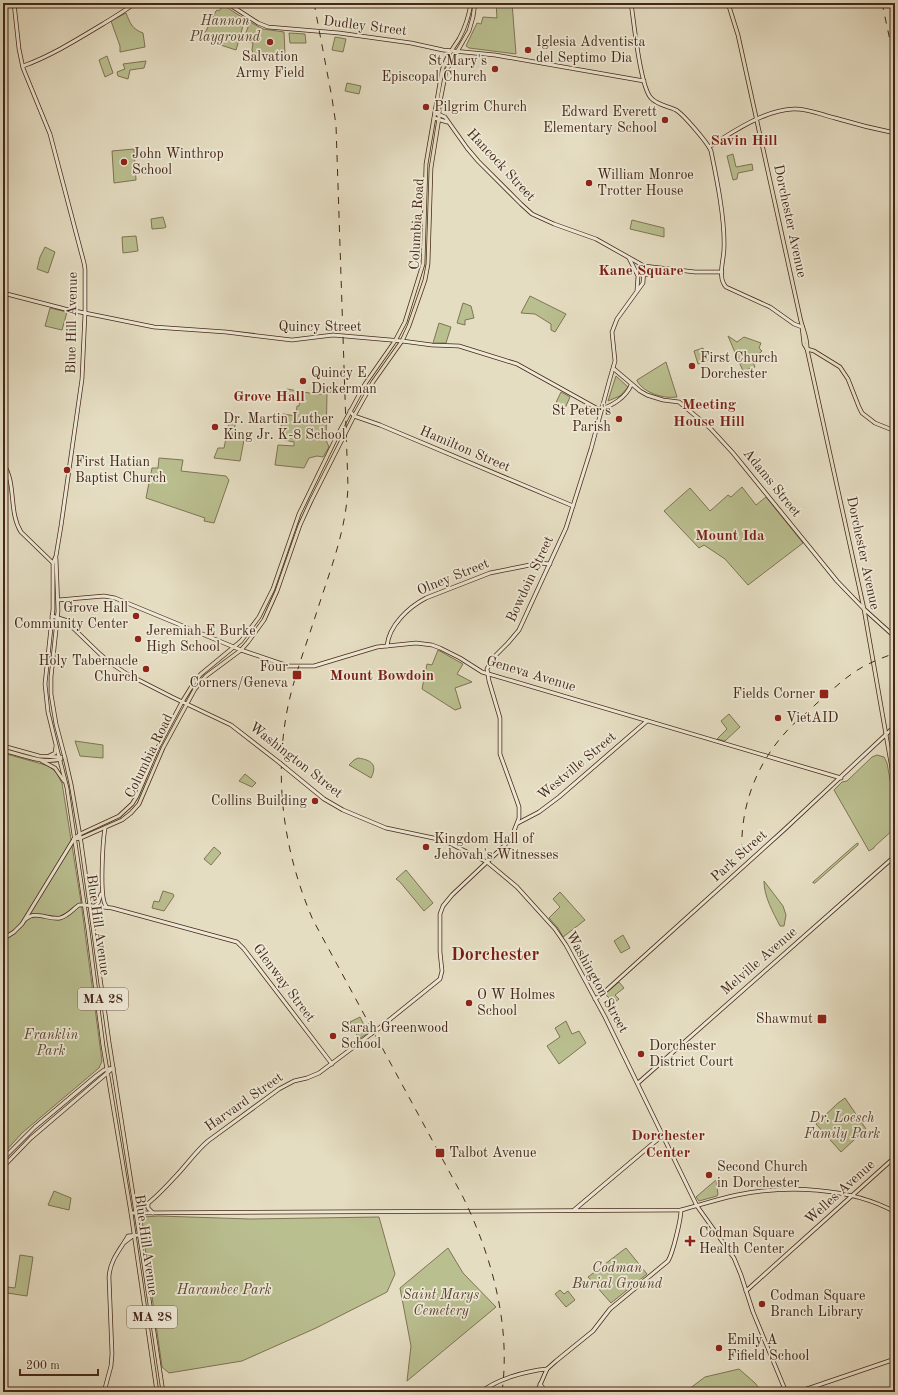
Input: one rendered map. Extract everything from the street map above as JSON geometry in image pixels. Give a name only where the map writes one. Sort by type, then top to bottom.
[{"type":"main road","name":"Blue Hill Avenue","points":[[14,3],[19,49],[23,66],[52,140],[84,263],[85,313],[82,379],[56,556],[58,622],[51,676],[51,694],[56,724],[72,784],[91,905],[113,1068],[140,1234],[163,1392]]},
{"type":"main road","points":[[23,66],[87,34],[122,13],[135,3]]},
{"type":"main road","name":"Dudley Street","points":[[227,3],[258,23],[268,27],[394,40],[451,50],[501,56],[644,81]]},
{"type":"main road","name":"Columbia Road","points":[[74,839],[80,838],[124,819],[139,804],[163,748],[196,689],[206,676],[241,650],[264,620],[280,584],[305,514],[354,416],[373,382],[402,341],[414,312],[428,264],[431,166],[439,119],[437,114],[444,64],[465,26],[471,3]]},
{"type":"main road","name":"Columbia Road","points":[[74,839],[80,834],[119,816],[132,804],[137,796],[157,749],[182,702],[201,674],[235,647],[247,635],[253,626],[266,605],[299,514],[350,411],[365,384],[395,341],[405,322],[424,264],[425,170],[434,118],[439,107],[445,72],[458,51],[470,26],[475,3]]},
{"type":"main road","points":[[631,3],[646,89],[653,100],[679,112],[709,146],[713,159],[724,229],[722,279],[726,287],[772,308],[795,325],[802,327]]},
{"type":"main road","name":"Dorchester Avenue","points":[[728,3],[738,35],[802,327],[804,344],[807,350],[864,609],[895,786]]},
{"type":"main road","points":[[709,146],[756,119],[776,112],[795,108],[895,133]]},
{"type":"main road","name":"Hancock Street","points":[[437,114],[444,116],[478,161],[532,214],[554,224],[596,239],[644,266],[663,269],[722,272]]},
{"type":"main road","name":"Hancock Street","points":[[434,118],[449,123]]},
{"type":"main road","points":[[628,257],[639,281],[637,292]]},
{"type":"main road","points":[[636,272],[644,266]]},
{"type":"main road","name":"Bowdoin Street","points":[[643,283],[644,266]]},
{"type":"main road","name":"Hancock Street","points":[[636,272],[644,275],[663,269]]},
{"type":"main road","name":"Bowdoin Street","points":[[487,674],[488,666],[492,659],[508,644],[519,630],[566,528],[609,382],[614,370],[615,362],[612,332],[617,319],[646,278],[651,274]]},
{"type":"main road","name":"Quincy Street","points":[[3,293],[85,313],[154,327],[226,332],[288,340],[333,335],[432,345],[460,346],[509,362],[527,370],[595,408],[602,409]]},
{"type":"main road","points":[[807,350],[814,351],[840,367],[849,381],[862,412],[873,422],[895,431]]},
{"type":"main road","name":"Adams Street","points":[[614,370],[631,385],[653,398],[679,402],[710,428],[742,464],[831,574],[864,609],[895,638]]},
{"type":"main road","points":[[602,409],[609,406],[622,396],[628,391],[631,385]]},
{"type":"main road","points":[[350,411],[354,416]]},
{"type":"main road","name":"Hamilton Street","points":[[354,416],[380,425],[573,506]]},
{"type":"main road","points":[[3,463],[10,477],[14,512],[18,527],[21,532],[53,563],[57,570]]},
{"type":"main road","name":"Blue Hill Avenue","points":[[56,556],[53,563],[52,620],[45,684],[48,712],[67,788],[157,1392]]},
{"type":"main road","name":"Olney Street","points":[[387,646],[389,637],[398,620],[417,603],[426,598],[490,573],[540,563],[550,564]]},
{"type":"main road","name":"Geneva Avenue","points":[[58,600],[99,597],[115,598],[241,650],[285,665],[309,666],[377,647],[416,643],[432,645],[460,658],[487,674],[841,778]]},
{"type":"main road","name":"Washington Street","points":[[52,616],[68,621],[72,627],[109,662],[182,702],[231,725],[326,800],[342,810],[386,828],[443,840],[487,862],[516,887],[558,934],[566,946],[638,1083],[696,1206],[734,1258],[752,1312],[786,1392]]},
{"type":"main road","name":"Washington Street","points":[[52,620],[72,627]]},
{"type":"main road","points":[[487,674],[500,718],[499,748],[501,758],[519,807],[518,823],[512,836],[487,862]]},
{"type":"main road","name":"Westville Street","points":[[518,823],[538,812],[559,797],[647,721]]},
{"type":"main road","name":"Park Street","points":[[595,999],[841,778],[895,726]]},
{"type":"main road","points":[[3,746],[47,757],[65,758]]},
{"type":"main road","points":[[47,757],[55,753],[56,746]]},
{"type":"main road","name":"MA 28","points":[[3,750],[48,763],[55,768],[62,777],[67,788]]},
{"type":"main road","points":[[35,759],[51,761],[60,758]]},
{"type":"main road","points":[[104,828],[102,890],[104,904],[107,907]]},
{"type":"main road","points":[[3,939],[16,930],[26,919],[74,839]]},
{"type":"main road","name":"Melville Avenue","points":[[638,1083],[895,856]]},
{"type":"main road","name":"Harvard Street","points":[[136,1212],[144,1207],[174,1178],[199,1149],[208,1141],[282,1086],[315,1075],[332,1064],[440,979],[442,971],[440,952],[440,914],[443,906],[452,895],[487,862]]},
{"type":"main road","points":[[95,906],[98,904],[102,890]]},
{"type":"main road","points":[[36,904],[34,911],[40,916]]},
{"type":"main road","points":[[26,919],[32,915],[51,918],[62,917],[70,913],[77,906],[84,905]]},
{"type":"main road","name":"Glenway Street","points":[[84,905],[107,907],[233,940],[241,945],[332,1064]]},
{"type":"main road","points":[[3,1167],[27,1141],[113,1068]]},
{"type":"main road","points":[[3,1159],[38,1125],[102,1070],[108,1071]]},
{"type":"main road","points":[[38,1125],[41,1130]]},
{"type":"main road","points":[[574,1210],[663,1135]]},
{"type":"main road","name":"Welles Avenue","points":[[746,1291],[895,1157]]},
{"type":"main road","points":[[131,1213],[681,1210],[738,1195],[779,1190],[825,1192],[851,1196],[878,1204],[895,1212]]},
{"type":"main road","points":[[148,1203],[148,1208],[154,1214]]},
{"type":"main road","points":[[538,1392],[547,1369],[593,1331],[610,1309],[668,1261],[673,1250],[681,1210]]},
{"type":"main road","points":[[104,1392],[111,1366],[112,1354],[109,1271],[114,1257],[128,1236],[140,1234]]},
{"type":"main road","points":[[798,1392],[895,1359]]},
{"type":"main road","points":[[481,1392],[491,1384],[538,1370],[547,1369]]},
{"type":"main road","points":[[154,1377],[160,1376]]},
{"type":"main road","points":[[540,1384],[546,1392]]},
{"type":"main road","points":[[157,1392],[163,1392]]},
{"type":"green space","points":[[496,3],[512,3],[516,54],[469,48],[466,46],[477,23],[481,24],[483,17],[497,18]]},
{"type":"green space","name":"Hannon Playground","points":[[223,5],[245,19],[236,50],[202,39],[216,11],[219,11]]},
{"type":"green space","points":[[126,13],[136,30],[143,33],[145,47],[120,52],[120,46],[111,21]]},
{"type":"green space","name":"Salvation Army Field","points":[[250,22],[263,29],[284,32],[285,54],[259,53],[257,55],[253,53],[253,43],[243,40]]},
{"type":"green space","points":[[289,33],[305,34],[306,43],[290,43]]},
{"type":"green space","points":[[335,37],[346,39],[343,52],[332,50]]},
{"type":"green space","points":[[107,56],[113,73],[105,77],[99,60]]},
{"type":"green space","points":[[146,61],[144,68],[130,70],[128,79],[118,76],[117,72],[125,69],[123,64]]},
{"type":"green space","points":[[347,83],[361,86],[359,94],[345,91]]},
{"type":"green space","points":[[134,149],[136,180],[114,183],[112,151]]},
{"type":"green space","points":[[733,154],[736,167],[752,164],[753,170],[738,173],[737,179],[733,180],[727,156]]},
{"type":"green space","points":[[163,217],[166,227],[152,229],[151,219]]},
{"type":"green space","points":[[632,220],[664,228],[664,237],[630,229]]},
{"type":"green space","points":[[136,236],[138,251],[123,253],[122,237]]},
{"type":"green space","points":[[45,247],[55,252],[48,273],[37,269],[40,257]]},
{"type":"green space","points":[[530,296],[566,314],[555,332],[551,330],[551,324],[535,314],[521,313]]},
{"type":"green space","points":[[463,303],[471,306],[474,318],[465,320],[465,325],[457,323]]},
{"type":"green space","points":[[50,308],[67,312],[62,330],[45,326]]},
{"type":"green space","points":[[439,323],[451,327],[446,343],[433,343]]},
{"type":"green space","points":[[728,336],[737,342],[744,337],[761,343],[759,348],[762,351],[752,360],[755,367],[743,371]]},
{"type":"green space","points":[[703,348],[708,360],[698,364],[694,351]]},
{"type":"green space","points":[[666,362],[677,397],[660,396],[649,392],[637,381]]},
{"type":"green space","points":[[616,376],[628,387],[620,396],[608,401]]},
{"type":"green space","points":[[287,389],[315,394],[327,394],[326,440],[329,447],[323,457],[317,456],[309,458],[304,468],[275,465],[278,445],[294,446],[294,442],[279,439],[283,414],[296,416],[297,406],[299,406],[301,395],[286,393]]},
{"type":"green space","points":[[561,392],[570,397],[562,415],[552,411]]},
{"type":"green space","points":[[230,420],[236,422],[232,436],[244,440],[240,461],[214,458],[218,448],[224,448],[225,437]]},
{"type":"green space","points":[[159,458],[183,460],[181,471],[226,476],[229,480],[214,523],[204,521],[205,518],[146,498],[152,468],[158,468]]},
{"type":"green space","points":[[742,487],[756,505],[766,497],[803,543],[748,585],[725,559],[704,545],[699,548],[664,511],[690,488],[710,511],[728,495],[731,497]]},
{"type":"green space","points":[[438,650],[463,664],[457,674],[472,682],[455,688],[461,708],[455,710],[422,689],[427,664],[432,665]]},
{"type":"green space","points":[[729,714],[740,727],[725,741],[717,739],[727,729],[721,721]]},
{"type":"green space","points":[[75,741],[103,745],[103,758],[80,756]]},
{"type":"green space","name":"Franklin Park","points":[[3,753],[49,766],[56,772],[62,783],[81,902],[102,1061],[99,1068],[22,1133],[3,1154]]},
{"type":"green space","points":[[877,755],[884,757],[887,763],[895,806],[895,828],[869,851],[834,790],[842,782],[847,781],[872,757]]},
{"type":"green space","points":[[358,758],[366,760],[372,764],[374,769],[371,778],[349,765]]},
{"type":"green space","points":[[245,774],[256,783],[252,787],[239,781]]},
{"type":"green space","points":[[858,843],[858,845],[815,883],[813,883],[813,882]]},
{"type":"green space","points":[[214,847],[221,853],[211,865],[204,859]]},
{"type":"green space","points":[[406,870],[433,903],[424,911],[396,879]]},
{"type":"green space","points":[[764,881],[783,906],[786,915],[784,926],[780,926],[769,904],[764,887]]},
{"type":"green space","points":[[163,891],[173,894],[174,896],[164,911],[152,908],[154,901],[159,902]]},
{"type":"green space","points":[[560,892],[585,920],[563,937],[558,928],[549,918],[560,907],[553,899]]},
{"type":"green space","points":[[623,935],[630,948],[621,953],[614,941]]},
{"type":"green space","points":[[619,982],[624,988],[615,995],[619,999],[614,1003],[605,994]]},
{"type":"green space","points":[[360,1017],[368,1033],[359,1039],[350,1022]]},
{"type":"green space","points":[[566,1021],[572,1034],[579,1031],[586,1043],[559,1064],[547,1046],[560,1037],[555,1028]]},
{"type":"green space","name":"Dr. Loesch Family Park","points":[[845,1098],[866,1129],[841,1152],[816,1124]]},
{"type":"green space","points":[[716,1180],[717,1196],[699,1201],[696,1197]]},
{"type":"green space","points":[[54,1191],[71,1198],[69,1210],[48,1205]]},
{"type":"green space","name":"Harambee Park","points":[[159,1216],[250,1219],[379,1217],[395,1274],[387,1292],[316,1328],[242,1361],[169,1373],[162,1367],[142,1217]]},
{"type":"green space","name":"Saint Marys Cemetery","points":[[448,1248],[463,1273],[496,1307],[407,1381],[411,1346],[400,1288]]},
{"type":"green space","name":"Codman Burial Ground","points":[[626,1248],[647,1274],[611,1303],[588,1277]]},
{"type":"green space","points":[[20,1255],[33,1257],[27,1296],[7,1293],[8,1287],[15,1288]]},
{"type":"green space","points":[[560,1290],[564,1294],[568,1291],[575,1300],[566,1307],[555,1294]]},
{"type":"green space","points":[[739,1369],[755,1383],[762,1392],[685,1392],[705,1377]]},
{"type":"railway","points":[[314,3],[336,125],[348,487],[347,503],[337,549],[298,669],[288,706],[282,761],[284,815],[288,842],[295,869],[313,920],[463,1197],[483,1243],[497,1292],[501,1317],[504,1342],[502,1392]]},
{"type":"railway","points":[[882,3],[891,45],[895,91]]},
{"type":"railway","points":[[890,3],[895,34]]},
{"type":"railway","points":[[742,851],[742,835],[747,803],[758,773],[775,745],[792,725],[846,678],[865,666],[895,653]]},
{"type":"place","name":"Salvation Army Field","points":[[270,42]]},
{"type":"place","name":"Iglesia Adventista del Septimo Dia","points":[[528,50]]},
{"type":"place","name":"St Mary's Episcopal Church","points":[[495,69]]},
{"type":"place","name":"Pilgrim Church","points":[[426,107]]},
{"type":"place","name":"Edward Everett Elementary School","points":[[665,120]]},
{"type":"place","name":"John Winthrop School","points":[[124,162]]},
{"type":"place","name":"William Monroe Trotter House","points":[[589,183]]},
{"type":"place","name":"First Church Dorchester","points":[[692,366]]},
{"type":"place","name":"Quincy E Dickerman","points":[[303,381]]},
{"type":"place","name":"St Peter's Parish","points":[[619,419]]},
{"type":"place","name":"Dr. Martin Luther King Jr. K-8 School","points":[[215,427]]},
{"type":"place","name":"First Hatian Baptist Church","points":[[67,470]]},
{"type":"place","name":"Grove Hall Community Center","points":[[136,616]]},
{"type":"place","name":"Jeremiah E Burke High School","points":[[138,639]]},
{"type":"place","name":"Holy Tabernacle Church","points":[[146,669]]},
{"type":"place","name":"Four Corners/Geneva","points":[[297,675]]},
{"type":"place","name":"Fields Corner","points":[[824,694]]},
{"type":"place","name":"VietAID","points":[[778,718]]},
{"type":"place","name":"Collins Building","points":[[315,801]]},
{"type":"place","name":"Kingdom Hall of Jehovah's Witnesses","points":[[426,847]]},
{"type":"place","name":"O W Holmes School","points":[[469,1003]]},
{"type":"place","name":"Shawmut","points":[[822,1019]]},
{"type":"place","name":"Sarah Greenwood School","points":[[333,1036]]},
{"type":"place","name":"Dorchester District Court","points":[[641,1054]]},
{"type":"place","name":"Talbot Avenue","points":[[440,1153]]},
{"type":"place","name":"Second Church in Dorchester","points":[[709,1175]]},
{"type":"place","name":"Codman Square Health Center","points":[[690,1241]]},
{"type":"place","name":"Codman Square Branch Library","points":[[762,1304]]},
{"type":"place","name":"Emily A Fifield School","points":[[719,1348]]},
{"type":"district","name":"Savin Hill","points":[[744,141]]},
{"type":"district","name":"Kane Square","points":[[641,271]]},
{"type":"district","name":"Grove Hall","points":[[269,397]]},
{"type":"district","name":"Meeting House Hill","points":[[709,414]]},
{"type":"district","name":"Mount Ida","points":[[730,536]]},
{"type":"district","name":"Mount Bowdoin","points":[[382,676]]},
{"type":"district","name":"Dorchester","points":[[495,955]]},
{"type":"district","name":"Dorchester Center","points":[[668,1144]]}]
